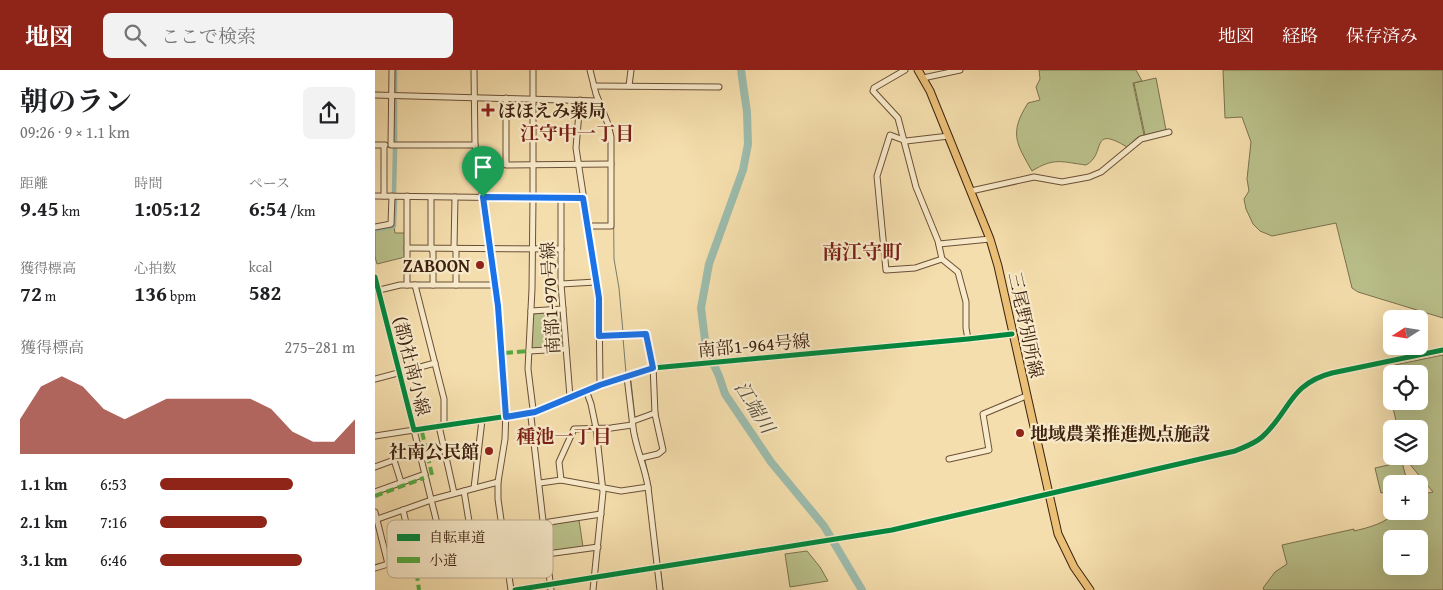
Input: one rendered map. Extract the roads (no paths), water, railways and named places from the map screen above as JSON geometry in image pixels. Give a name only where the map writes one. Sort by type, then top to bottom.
[{"type":"main road","name":"三尾野別所線","points":[[918,70],[949,136],[990,239],[998,266],[1054,520],[1062,546],[1090,590]]},
{"type":"street","points":[[391,145],[392,70]]},
{"type":"street","points":[[474,70],[475,145],[496,285],[506,417],[498,482],[501,520]]},
{"type":"street","points":[[533,70],[533,198],[528,369],[543,520]]},
{"type":"street","points":[[587,226],[611,226],[609,124],[598,101],[590,70]]},
{"type":"street","points":[[629,86],[631,70]]},
{"type":"street","points":[[905,70],[874,88],[873,91],[898,118],[916,187],[939,244],[942,259],[958,272],[966,302],[968,339]]},
{"type":"street","points":[[923,78],[960,70]]},
{"type":"street","points":[[594,86],[719,86]]},
{"type":"street","points":[[375,96],[598,101]]},
{"type":"street","points":[[506,98],[506,165],[611,164]]},
{"type":"street","points":[[580,100],[576,148],[599,298],[600,385]]},
{"type":"street","points":[[971,191],[1034,177],[1062,182],[1089,177],[1101,172],[1141,139],[1169,132]]},
{"type":"street","points":[[942,259],[915,268],[886,270],[877,176],[890,135],[904,141],[949,136]]},
{"type":"street","points":[[375,145],[475,145]]},
{"type":"street","points":[[384,146],[384,196]]},
{"type":"street","points":[[375,196],[583,198]]},
{"type":"street","points":[[375,227],[391,224],[392,196]]},
{"type":"street","points":[[407,196],[407,285]]},
{"type":"street","points":[[431,197],[433,285]]},
{"type":"street","points":[[455,197],[454,248],[456,251],[456,285]]},
{"type":"street","name":"南部1-970号線","points":[[561,198],[561,284],[570,397]]},
{"type":"street","points":[[939,244],[990,239]]},
{"type":"street","points":[[407,248],[561,250]]},
{"type":"street","name":"(都)社南小線","points":[[375,277],[377,291],[414,430],[506,417]]},
{"type":"street","points":[[561,284],[596,282]]},
{"type":"street","points":[[377,291],[399,285],[496,285]]},
{"type":"street","points":[[415,285],[444,399],[441,426],[455,494]]},
{"type":"street","points":[[531,311],[563,309]]},
{"type":"street","points":[[599,336],[646,334],[653,368],[655,413],[663,450],[658,454],[641,458]]},
{"type":"street","name":"南部1-964号線","points":[[506,417],[532,413],[586,390],[653,368],[1012,334]]},
{"type":"street","points":[[529,351],[566,349]]},
{"type":"street","points":[[515,590],[550,587],[595,578],[731,559],[846,539],[892,530],[1243,448],[1258,440],[1267,432],[1294,395],[1316,378],[1443,350]]},
{"type":"street","points":[[375,379],[435,363]]},
{"type":"street","points":[[627,377],[633,423],[645,470],[660,590]]},
{"type":"street","points":[[586,390],[596,428],[603,489],[593,590]]},
{"type":"street","points":[[949,458],[989,450],[983,414],[1026,396]]},
{"type":"street","points":[[561,480],[559,462],[574,428],[596,428],[633,423],[655,413]]},
{"type":"street","points":[[474,488],[482,420]]},
{"type":"street","points":[[375,436],[414,430],[436,520]]},
{"type":"street","points":[[375,467],[394,460],[401,482]]},
{"type":"street","points":[[375,492],[425,474]]},
{"type":"street","points":[[540,483],[561,480],[621,491],[647,487]]},
{"type":"street","points":[[376,520],[431,500],[498,482]]},
{"type":"street","points":[[464,491],[469,520]]},
{"type":"street","points":[[403,510],[405,520]]},
{"type":"street","points":[[375,512],[387,560]]},
{"type":"street","points":[[553,521],[601,514]]},
{"type":"street","points":[[553,553],[598,547]]},
{"type":"street","points":[[375,568],[387,564]]},
{"type":"waterway","points":[[395,70],[395,91]]},
{"type":"waterway","name":"江端川","points":[[741,70],[747,112],[748,144],[743,170],[709,264],[701,308],[706,348],[725,394],[771,462],[824,526],[862,590]]},
{"type":"waterway","points":[[395,101],[395,141]]},
{"type":"waterway","points":[[607,116],[613,134]]},
{"type":"waterway","points":[[394,194],[395,148]]},
{"type":"waterway","points":[[613,153],[614,259],[623,332]]},
{"type":"waterway","points":[[375,230],[394,226],[395,200]]},
{"type":"waterway","points":[[623,338],[626,373]]},
{"type":"waterway","points":[[631,381],[635,418]]},
{"type":"waterway","points":[[636,430],[639,443]]},
{"type":"waterway","points":[[645,460],[649,479]]},
{"type":"waterway","points":[[656,538],[660,564]]},
{"type":"waterway","points":[[661,573],[663,590]]},
{"type":"place","name":"ほほえみ薬局","points":[[488,110]]},
{"type":"place","name":"ZABOON","points":[[480,265]]},
{"type":"place","name":"地域農業推進拠点施設","points":[[1020,433]]},
{"type":"place","name":"社南公民館","points":[[489,451]]},
{"type":"district","name":"江守中一丁目","points":[[577,133]]},
{"type":"district","name":"南江守町","points":[[862,251]]},
{"type":"district","name":"種池一丁目","points":[[564,436]]}]
